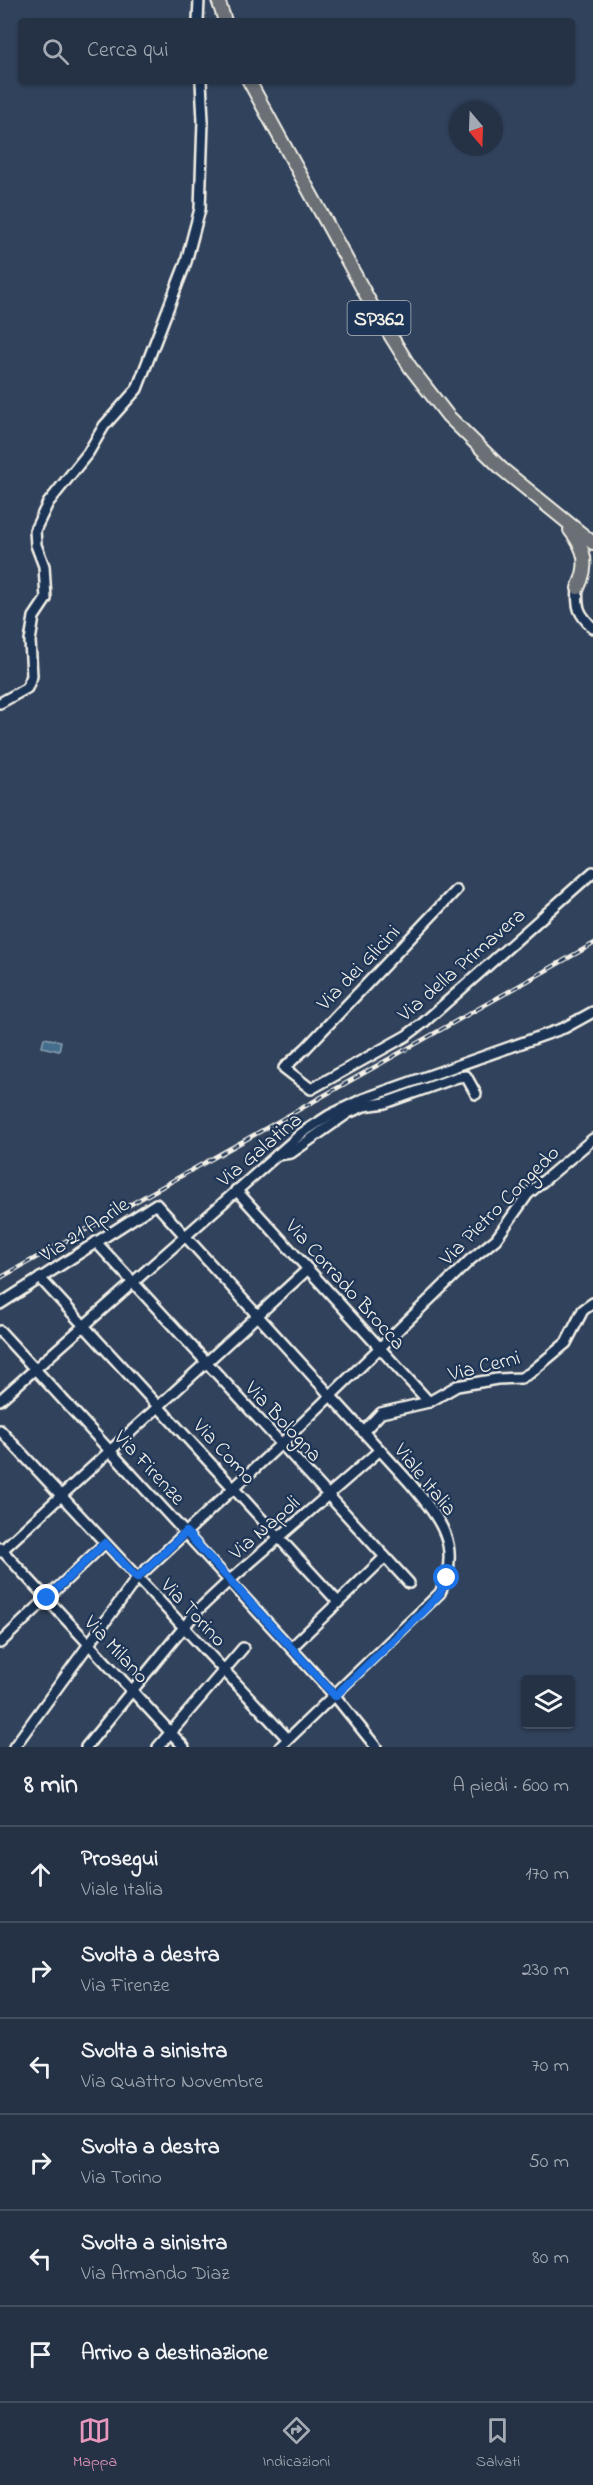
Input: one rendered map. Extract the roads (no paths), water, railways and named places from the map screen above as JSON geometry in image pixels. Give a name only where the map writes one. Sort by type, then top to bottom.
[{"type":"main road","points":[[218,0],[224,18]]},
{"type":"main road","name":"SP362","points":[[251,84],[376,313],[410,367],[456,424],[502,469],[593,543]]},
{"type":"main road","points":[[559,515],[593,532]]},
{"type":"main road","points":[[559,515],[583,549],[586,562],[578,588]]},
{"type":"main road","points":[[578,588],[593,575]]},
{"type":"street","points":[[198,18],[199,0]]},
{"type":"street","points":[[0,703],[27,688],[32,676],[30,641],[34,617],[46,599],[44,566],[36,546],[35,530],[48,503],[88,453],[104,426],[137,388],[186,262],[200,209],[203,121],[201,84]]},
{"type":"street","points":[[578,588],[576,604],[583,618],[593,628]]},
{"type":"street","name":"Via della Primavera","points":[[284,1068],[311,1089],[406,1036],[593,872]]},
{"type":"street","name":"Via dei Glicini","points":[[284,1068],[306,1048],[456,890]]},
{"type":"street","name":"Via Galatina","points":[[0,1400],[236,1190],[312,1127],[363,1099],[564,1028],[593,1012]]},
{"type":"street","points":[[277,1155],[291,1153],[356,1109],[385,1103],[458,1077],[466,1076],[476,1094]]},
{"type":"street","name":"Via Pietro Congedo","points":[[14,1747],[137,1578],[281,1444],[470,1260],[496,1239],[528,1194],[593,1139]]},
{"type":"street","name":"Via Corrado Brocca","points":[[236,1190],[429,1402]]},
{"type":"street","name":"Viale Italia","points":[[156,1204],[380,1450],[444,1526],[450,1561],[447,1578],[440,1593],[424,1611],[280,1747]]},
{"type":"street","name":"Via 21 Aprile","points":[[0,1304],[156,1204]]},
{"type":"street","name":"Via Bologna","points":[[96,1242],[409,1583]]},
{"type":"street","points":[[1,1550],[308,1269]]},
{"type":"street","name":"Via Como","points":[[40,1278],[338,1602]]},
{"type":"street","name":"Via Cerni","points":[[363,1432],[381,1413],[429,1402],[457,1386],[496,1379],[521,1378],[530,1373],[566,1342],[583,1310],[593,1303]]},
{"type":"street","name":"Via Firenze","points":[[0,1331],[335,1696],[376,1747]]},
{"type":"street","name":"Via Torino","points":[[0,1430],[288,1739]]},
{"type":"street","name":"Via Napoli","points":[[86,1747],[184,1627],[230,1580],[380,1450]]},
{"type":"street","points":[[0,1643],[105,1543]]},
{"type":"street","name":"Via Milano","points":[[1,1550],[184,1747]]},
{"type":"street","points":[[291,1648],[385,1557]]},
{"type":"street","points":[[158,1747],[243,1648]]},
{"type":"water","points":[[44,1038],[61,1041],[59,1051],[42,1047]]},
{"type":"railway","points":[[0,1278],[593,944]]}]
